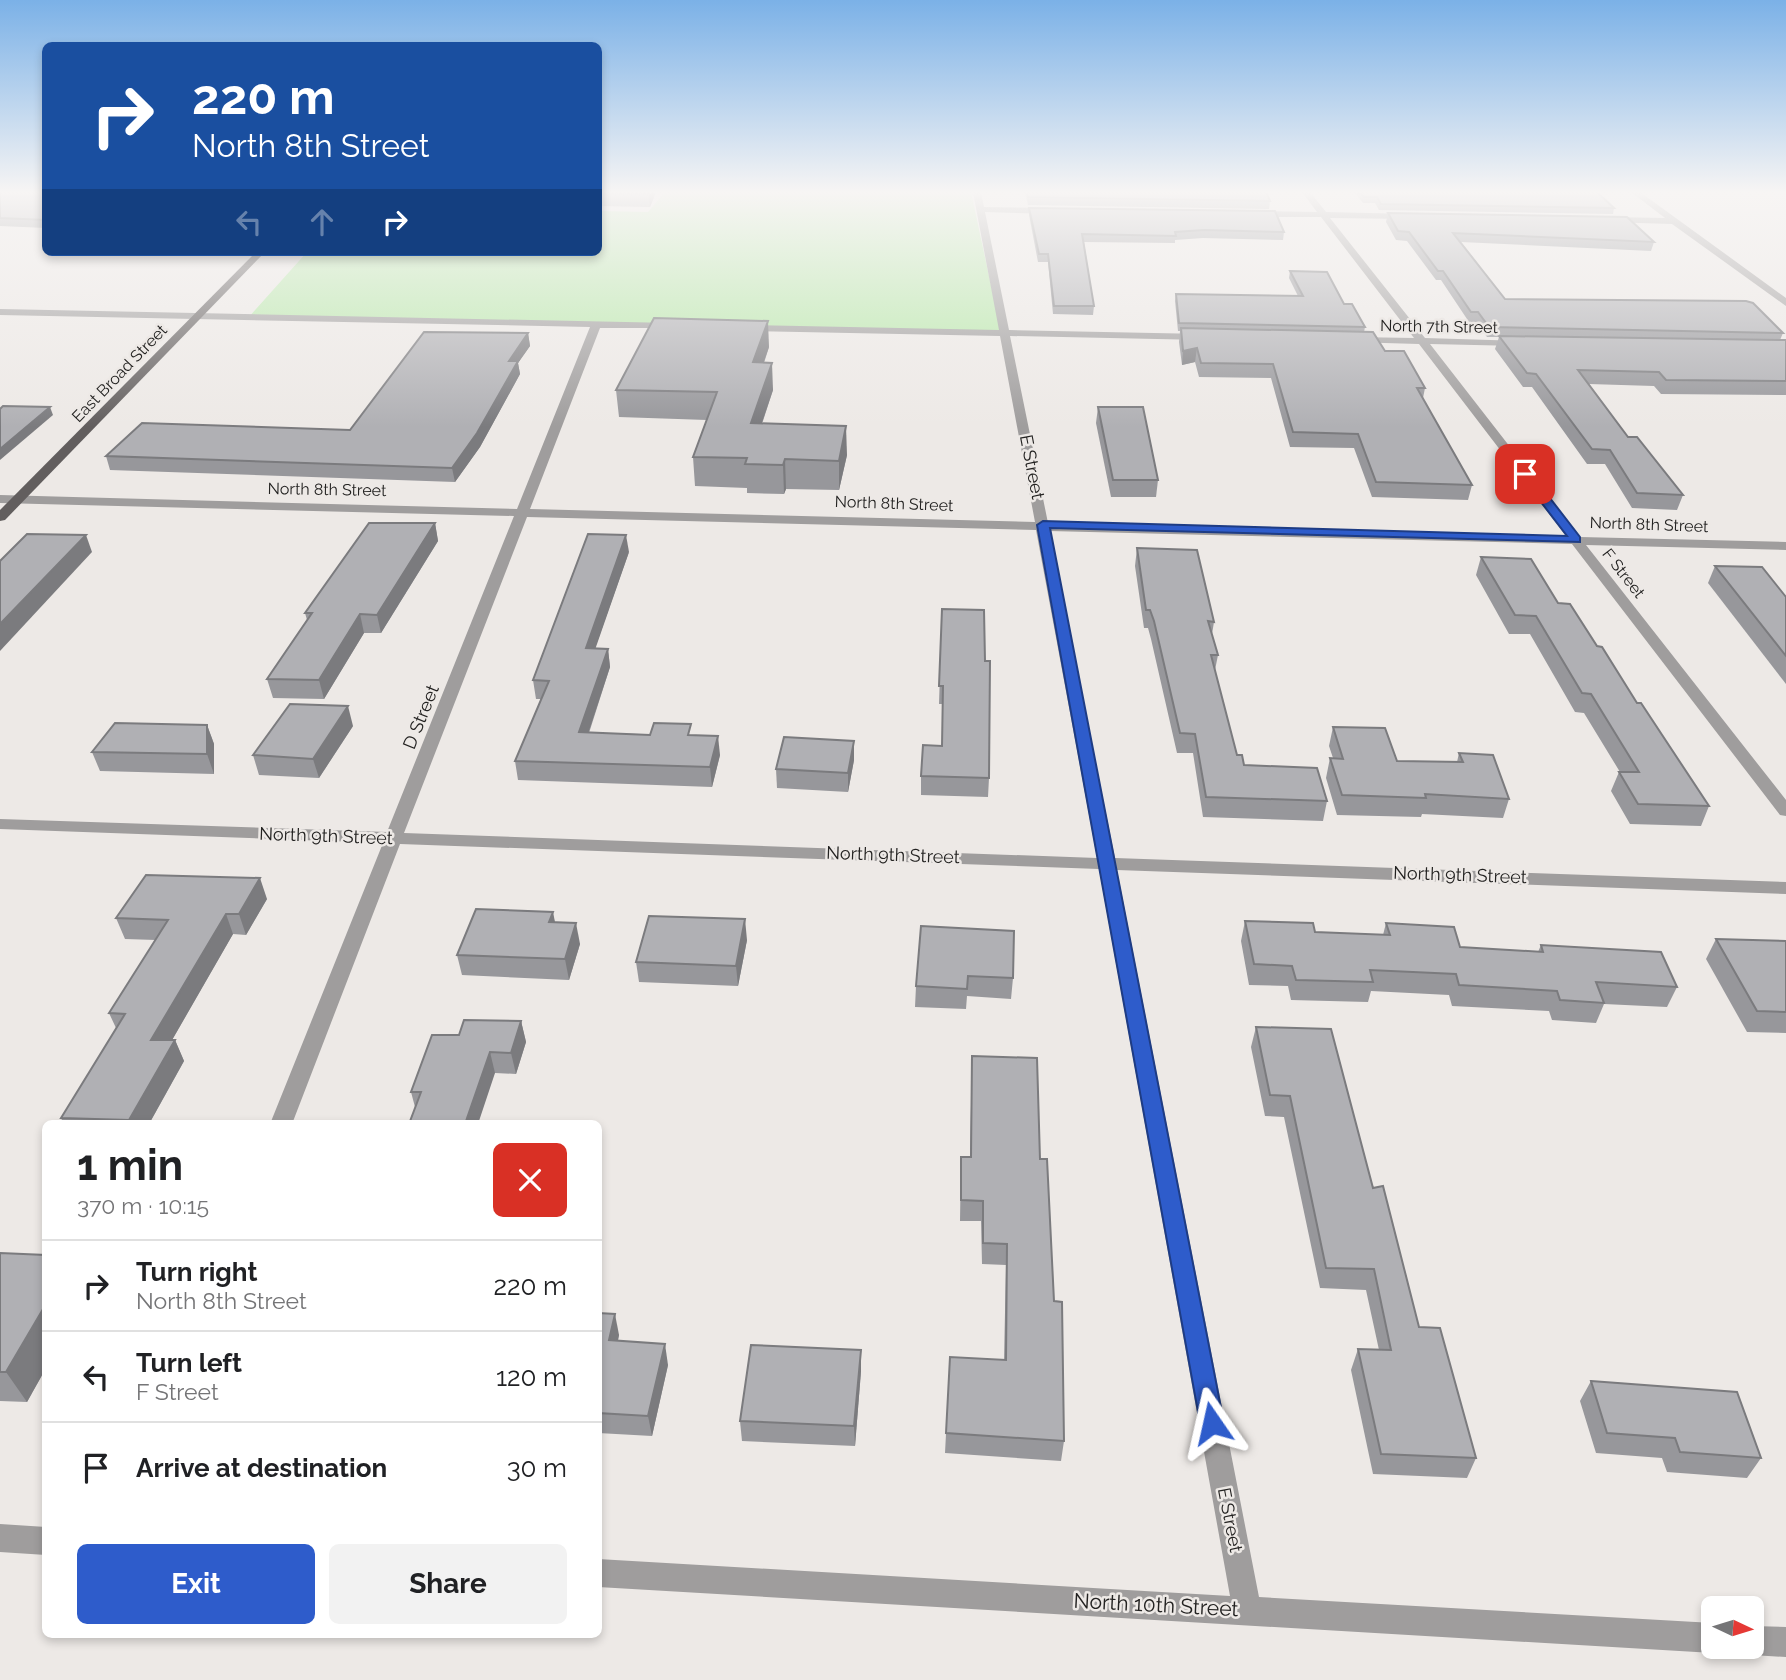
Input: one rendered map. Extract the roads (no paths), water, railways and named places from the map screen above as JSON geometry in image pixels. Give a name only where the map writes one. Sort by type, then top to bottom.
[{"type":"main road","name":"East Broad Street","points":[[0,517],[243,270]]},
{"type":"street","name":"E Street","points":[[993,270],[1247,1610]]},
{"type":"street","name":"F Street","points":[[1367,270],[1786,811]]},
{"type":"street","points":[[1741,270],[1786,303]]},
{"type":"street","points":[[0,312],[678,326]]},
{"type":"street","name":"D Street","points":[[283,1120],[596,325]]},
{"type":"street","points":[[733,327],[1214,337]]},
{"type":"street","name":"North 7th Street","points":[[1339,340],[1534,344]]},
{"type":"street","name":"North 8th Street","points":[[0,499],[1786,545]]},
{"type":"street","name":"North 9th Street","points":[[0,824],[1786,888]]},
{"type":"street","points":[[0,1538],[42,1541]]},
{"type":"street","name":"North 10th Street","points":[[602,1573],[1701,1636]]},
{"type":"street","points":[[1764,1641],[1786,1642]]}]
